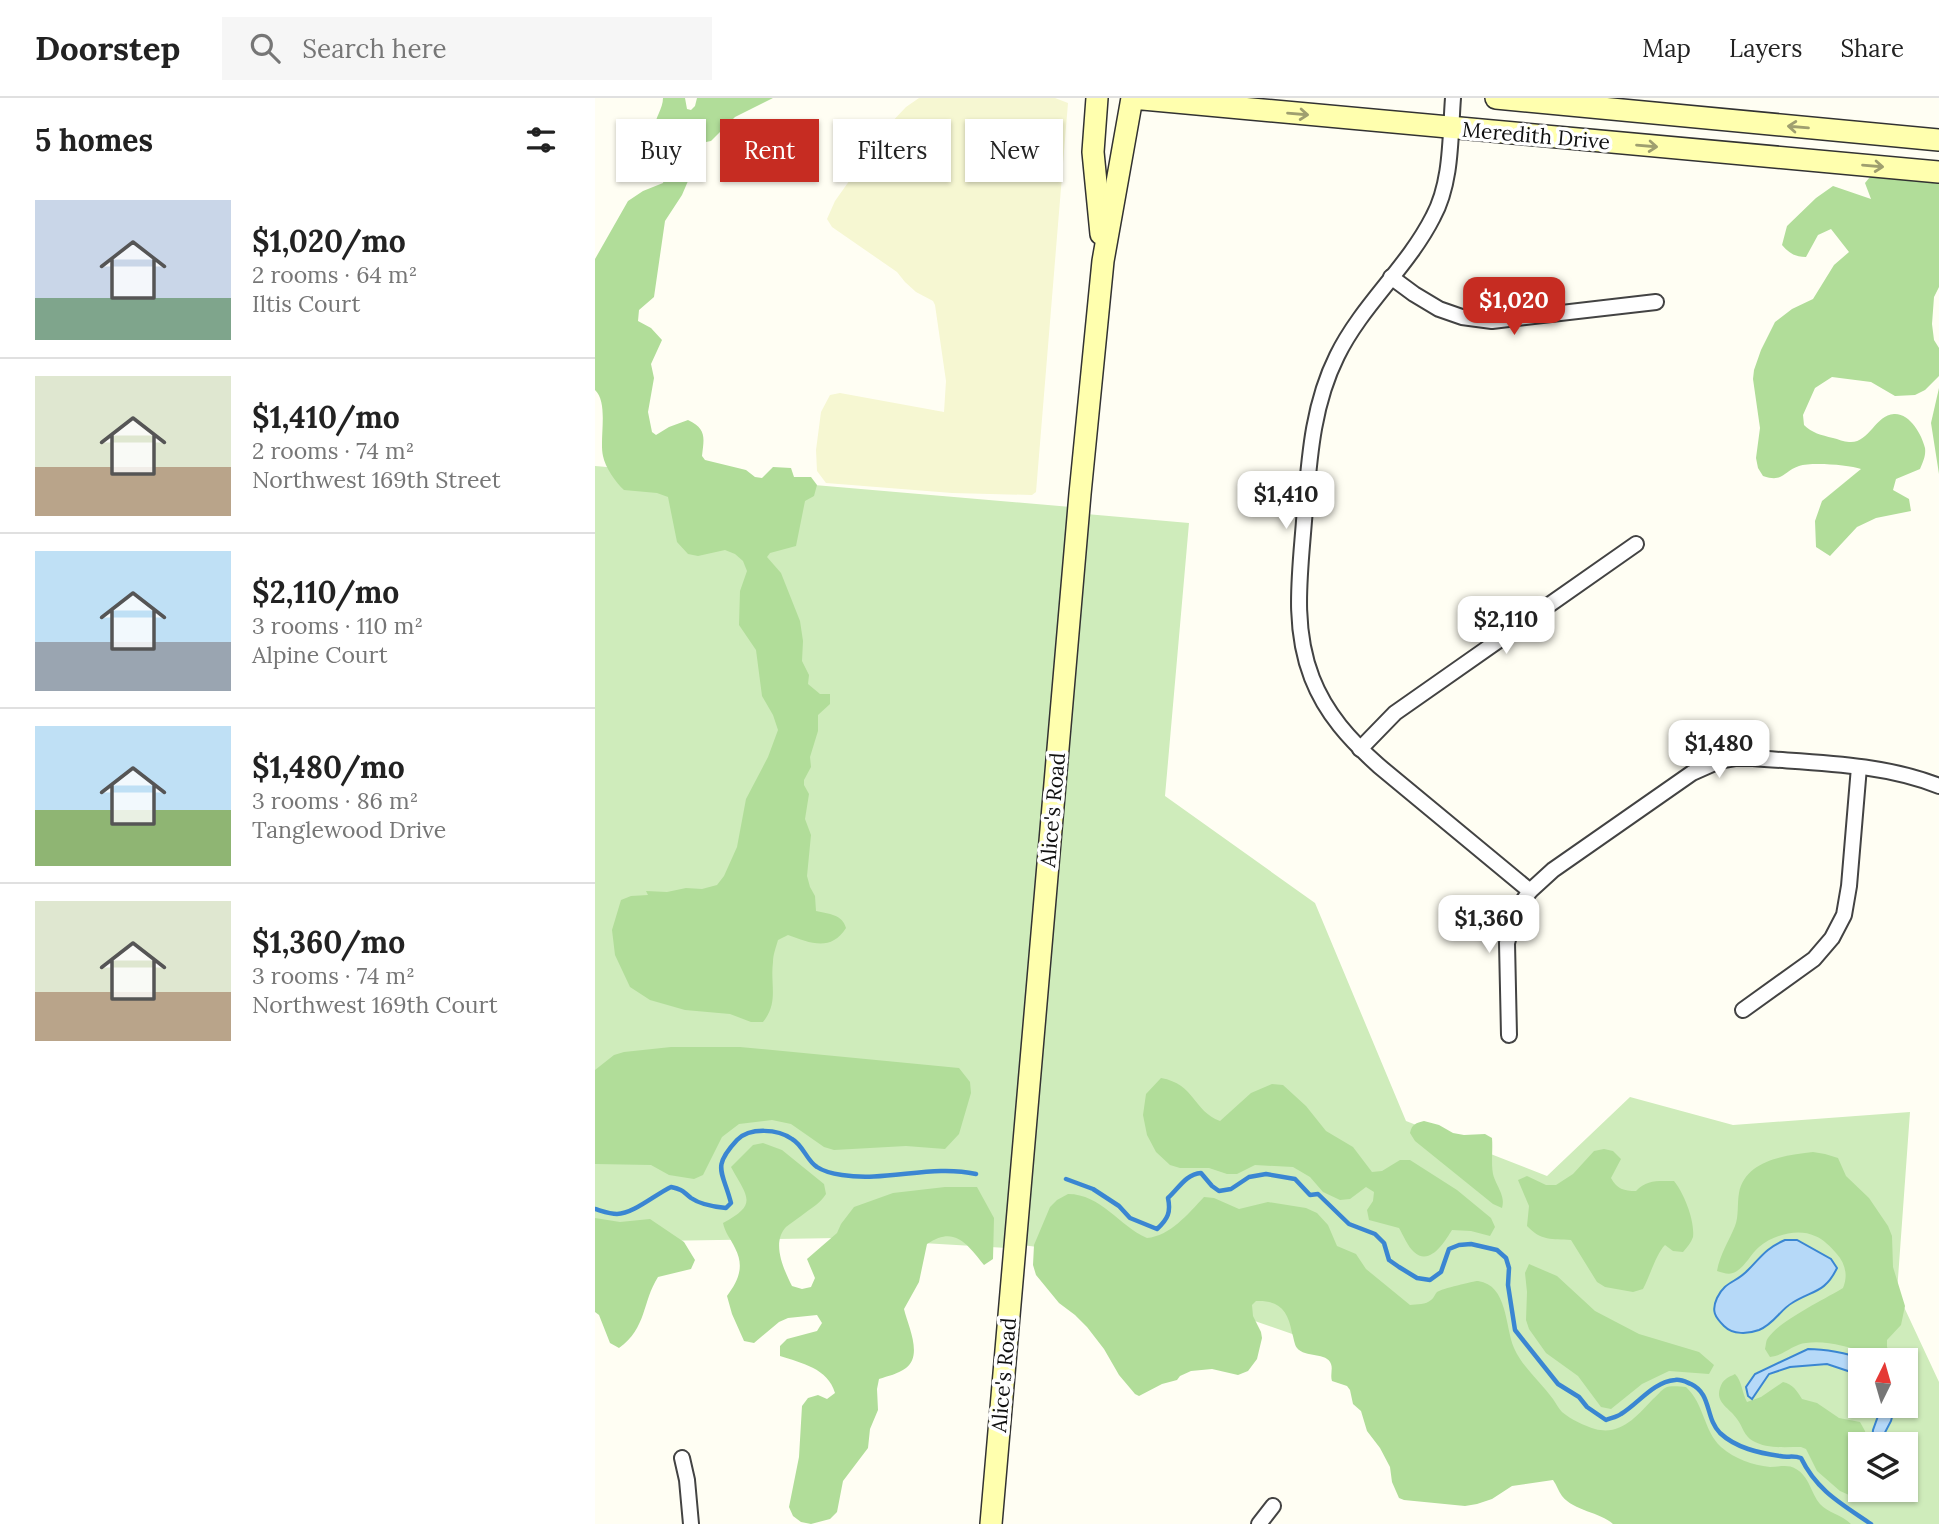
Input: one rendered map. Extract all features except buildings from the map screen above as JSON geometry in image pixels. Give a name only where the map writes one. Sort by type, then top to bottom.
[{"type":"main road","points":[[1097,98],[1093,152],[1103,261]]},
{"type":"main road","name":"Alice's Road","points":[[991,1524],[1080,494],[1103,261],[1132,98]]},
{"type":"main road","name":"Meredith Drive","points":[[1132,98],[1939,172]]},
{"type":"main road","name":"Meredith Drive","points":[[1496,98],[1939,140]]},
{"type":"street","points":[[1453,98],[1444,188],[1434,216],[1351,330],[1337,355],[1318,403],[1310,452],[1299,624],[1303,651],[1312,679],[1335,721],[1360,749],[1530,891]]},
{"type":"street","points":[[1391,277],[1439,309],[1462,317],[1492,321],[1519,320],[1656,302]]},
{"type":"street","points":[[1360,749],[1395,713],[1636,544]]},
{"type":"street","points":[[1509,1035],[1507,943],[1516,912],[1530,891],[1553,870],[1692,773],[1719,761],[1753,758],[1891,771],[1939,786]]},
{"type":"street","points":[[1743,1010],[1814,959],[1832,938],[1844,915],[1849,887],[1859,768]]},
{"type":"street","points":[[682,1458],[691,1524]]},
{"type":"street","points":[[1259,1524],[1273,1506]]},
{"type":"green space","points":[[663,98],[685,98],[687,109],[691,110],[697,98],[773,98],[733,119],[720,119],[720,132],[706,142],[706,119],[657,119]]},
{"type":"green space","points":[[919,98],[1055,98],[1068,103],[1063,164],[1063,119],[965,119],[965,182],[1062,182],[1036,492],[1032,495],[952,493],[826,483],[817,471],[816,450],[821,412],[830,395],[840,393],[944,412],[946,381],[933,301],[916,292],[897,272],[832,227],[827,219],[848,182],[951,182],[951,119],[895,119]]},
{"type":"green space","points":[[1878,167],[1905,180],[1916,175],[1939,178],[1939,287],[1934,297],[1932,324],[1934,340],[1939,348],[1939,376],[1925,390],[1915,395],[1895,396],[1871,382],[1832,377],[1815,388],[1803,415],[1804,425],[1814,432],[1845,442],[1856,441],[1862,439],[1882,419],[1894,414],[1910,421],[1925,448],[1920,469],[1896,479],[1893,490],[1909,499],[1911,511],[1876,518],[1857,527],[1830,556],[1816,547],[1815,521],[1822,501],[1861,469],[1812,464],[1799,466],[1775,478],[1763,476],[1756,458],[1760,428],[1754,370],[1775,322],[1792,309],[1813,299],[1834,265],[1849,252],[1831,229],[1818,235],[1806,257],[1795,255],[1782,245],[1787,226],[1833,186],[1871,199],[1865,183]]},
{"type":"green space","points":[[688,182],[665,221],[654,297],[639,310],[638,321],[651,328],[662,340],[651,364],[654,378],[648,412],[652,432],[656,435],[688,420],[698,427],[703,435],[702,456],[705,460],[746,470],[755,477],[762,478],[773,467],[791,468],[794,477],[811,477],[817,485],[814,496],[805,501],[796,546],[770,553],[767,557],[781,573],[800,621],[802,661],[809,675],[808,684],[820,694],[830,694],[830,704],[818,715],[818,731],[810,757],[811,767],[804,780],[809,794],[805,819],[811,835],[807,876],[815,896],[816,911],[838,917],[846,928],[840,936],[827,943],[812,943],[788,935],[778,940],[773,959],[771,1007],[763,1022],[751,1022],[730,1014],[685,1010],[650,1000],[630,987],[615,955],[612,930],[621,900],[631,896],[648,895],[646,891],[667,892],[717,885],[737,847],[746,799],[768,757],[778,730],[762,696],[756,650],[739,625],[740,591],[747,571],[743,561],[725,550],[698,556],[688,554],[677,542],[668,497],[657,493],[624,490],[611,474],[603,456],[602,403],[595,390],[595,259],[628,201],[663,183]]},
{"type":"green space","points":[[1939,388],[1939,474],[1931,423]]},
{"type":"green space","points":[[595,466],[1071,507],[1007,1248],[838,1238],[595,1242]]},
{"type":"green space","points":[[1086,514],[1189,523],[1165,796],[1315,903],[1406,1121],[1547,1176],[1630,1097],[1733,1125],[1910,1112],[1897,1292],[1939,1382],[1939,1524],[1827,1524],[1799,1510],[1045,1248],[1022,1245]]},
{"type":"green space","points":[[671,1047],[740,1047],[959,1068],[970,1082],[971,1093],[959,1134],[945,1149],[906,1146],[834,1150],[824,1147],[791,1124],[772,1120],[739,1124],[722,1137],[703,1175],[694,1179],[669,1175],[651,1165],[595,1164],[595,1070],[614,1055]]},
{"type":"green space","points":[[1161,1078],[1181,1086],[1204,1111],[1220,1121],[1251,1093],[1272,1084],[1283,1085],[1306,1106],[1326,1131],[1353,1147],[1372,1172],[1382,1171],[1400,1160],[1410,1160],[1457,1190],[1491,1218],[1495,1227],[1490,1236],[1452,1230],[1436,1251],[1431,1255],[1420,1256],[1410,1247],[1399,1228],[1369,1220],[1367,1210],[1373,1201],[1374,1192],[1366,1187],[1350,1199],[1340,1200],[1323,1192],[1310,1177],[1293,1167],[1255,1165],[1237,1174],[1227,1174],[1209,1168],[1180,1168],[1170,1165],[1156,1152],[1147,1135],[1143,1115],[1146,1094]]},
{"type":"green space","points":[[1424,1121],[1453,1133],[1485,1134],[1492,1138],[1493,1174],[1502,1195],[1502,1208],[1493,1204],[1415,1141],[1410,1133],[1412,1128]]},
{"type":"green space","points":[[763,1143],[782,1150],[824,1184],[824,1197],[786,1227],[779,1241],[780,1256],[792,1286],[802,1289],[811,1287],[815,1278],[807,1259],[837,1233],[854,1207],[893,1193],[945,1187],[977,1187],[994,1218],[993,1259],[984,1265],[966,1244],[953,1237],[945,1236],[927,1244],[919,1282],[904,1309],[913,1340],[911,1362],[900,1372],[879,1379],[878,1410],[870,1429],[868,1448],[843,1481],[837,1512],[830,1519],[811,1524],[801,1522],[793,1516],[789,1507],[799,1457],[802,1406],[808,1398],[818,1395],[827,1399],[835,1393],[820,1372],[780,1356],[780,1346],[787,1339],[817,1331],[822,1323],[817,1315],[788,1318],[779,1322],[754,1343],[744,1341],[727,1296],[737,1279],[740,1261],[723,1223],[741,1211],[747,1200],[731,1167],[753,1145]]},
{"type":"green space","points":[[1594,1151],[1613,1151],[1621,1159],[1611,1178],[1621,1189],[1636,1191],[1649,1183],[1674,1181],[1691,1215],[1693,1237],[1690,1243],[1683,1252],[1673,1251],[1665,1245],[1643,1289],[1633,1292],[1605,1287],[1597,1282],[1571,1240],[1542,1237],[1527,1226],[1529,1206],[1518,1180],[1527,1176],[1546,1185],[1556,1185],[1573,1174]]},
{"type":"green space","points":[[1813,1152],[1838,1158],[1846,1176],[1869,1198],[1888,1226],[1892,1236],[1893,1267],[1905,1306],[1901,1325],[1887,1340],[1888,1348],[1851,1348],[1814,1342],[1801,1344],[1770,1357],[1765,1349],[1767,1339],[1774,1331],[1843,1288],[1846,1275],[1842,1261],[1832,1248],[1818,1237],[1801,1233],[1778,1236],[1759,1247],[1734,1273],[1717,1271],[1736,1222],[1743,1182],[1758,1166],[1791,1155]]},
{"type":"green space","points":[[1068,1194],[1090,1199],[1147,1238],[1171,1229],[1204,1197],[1214,1198],[1239,1209],[1268,1202],[1306,1208],[1317,1213],[1328,1225],[1337,1246],[1356,1254],[1366,1269],[1410,1305],[1427,1303],[1437,1292],[1451,1287],[1478,1281],[1488,1284],[1500,1298],[1518,1355],[1569,1417],[1595,1429],[1613,1430],[1628,1423],[1665,1388],[1686,1387],[1721,1447],[1750,1463],[1796,1469],[1804,1476],[1820,1504],[1851,1524],[1613,1524],[1567,1501],[1553,1480],[1512,1486],[1492,1499],[1465,1506],[1404,1500],[1399,1498],[1392,1482],[1390,1467],[1367,1431],[1361,1411],[1353,1404],[1350,1390],[1347,1386],[1332,1381],[1332,1366],[1329,1360],[1297,1348],[1288,1318],[1281,1308],[1271,1302],[1256,1301],[1252,1305],[1253,1316],[1262,1338],[1257,1359],[1248,1371],[1238,1375],[1212,1369],[1191,1371],[1139,1396],[1119,1375],[1087,1327],[1059,1303],[1036,1275],[1033,1265],[1034,1245],[1050,1207]]},
{"type":"green space","points":[[595,1218],[620,1222],[650,1219],[684,1242],[695,1260],[691,1269],[658,1277],[635,1332],[619,1348],[610,1343],[599,1315],[595,1312]]},
{"type":"green space","points":[[1529,1264],[1557,1276],[1595,1311],[1639,1334],[1699,1352],[1714,1365],[1709,1374],[1669,1371],[1642,1384],[1611,1409],[1601,1407],[1578,1376],[1546,1353],[1529,1329],[1526,1320],[1525,1273]]},
{"type":"green space","points":[[1735,1374],[1747,1402],[1761,1397],[1783,1382],[1792,1386],[1802,1399],[1817,1403],[1839,1418],[1860,1422],[1865,1432],[1848,1432],[1848,1495],[1817,1471],[1806,1449],[1758,1444],[1750,1439],[1720,1398],[1722,1383]]},
{"type":"water","points":[[1785,1240],[1797,1240],[1831,1259],[1837,1268],[1823,1287],[1788,1306],[1764,1327],[1745,1333],[1728,1329],[1715,1314],[1714,1307],[1720,1292],[1744,1274],[1768,1250]]},
{"type":"water","points":[[1808,1349],[1848,1355],[1848,1371],[1827,1364],[1790,1367],[1769,1374],[1752,1399],[1748,1396],[1746,1387],[1755,1374]]},
{"type":"water","points":[[1877,1418],[1892,1418],[1885,1432],[1873,1430]]},
{"type":"waterway","points":[[595,1209],[623,1213],[671,1187],[699,1202],[726,1208],[731,1203],[721,1170],[724,1157],[737,1140],[756,1131],[772,1131],[786,1136],[796,1142],[817,1167],[839,1175],[859,1177],[943,1171],[976,1174]]},
{"type":"waterway","points":[[1066,1179],[1093,1189],[1119,1206],[1130,1218],[1157,1229],[1168,1215],[1168,1198],[1196,1174],[1201,1173],[1219,1191],[1231,1189],[1249,1177],[1266,1174],[1295,1179],[1310,1195],[1318,1194],[1349,1224],[1375,1234],[1384,1243],[1389,1260],[1417,1278],[1430,1280],[1441,1272],[1449,1249],[1459,1245],[1471,1244],[1497,1250],[1506,1258],[1509,1268],[1508,1285],[1515,1330],[1558,1384],[1579,1397],[1587,1407],[1606,1420],[1621,1414],[1667,1382],[1679,1380],[1691,1384],[1702,1394],[1715,1427],[1726,1438],[1756,1451],[1801,1458],[1823,1488],[1871,1524]]}]
